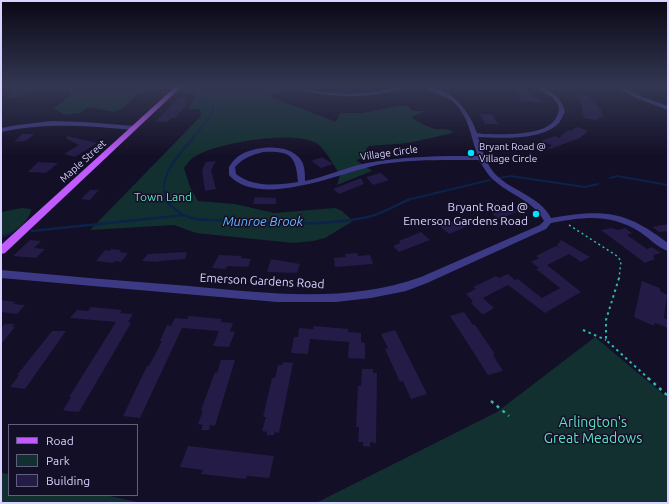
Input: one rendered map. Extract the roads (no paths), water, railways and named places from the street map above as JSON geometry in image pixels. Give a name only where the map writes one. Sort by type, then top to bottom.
[{"type":"main road","name":"Maple Street","points":[[1,251],[153,111]]},
{"type":"street","points":[[464,111],[481,158],[498,182],[537,206],[547,218],[589,214],[609,216],[632,224],[645,231],[668,248]]},
{"type":"street","points":[[473,134],[502,136],[526,134],[547,128],[556,122],[561,116],[561,111]]},
{"type":"street","points":[[1,130],[25,124],[49,122],[134,128]]},
{"type":"street","name":"Village Circle","points":[[302,183],[299,162],[293,156],[282,151],[269,150],[248,154],[238,160],[232,168],[233,175],[247,184],[276,186],[302,183],[357,167],[390,161],[432,158],[481,158]]},
{"type":"street","name":"Emerson Gardens Road","points":[[1,274],[277,298],[336,298],[371,294],[402,288],[424,280],[543,227],[547,218]]},
{"type":"waterway","points":[[194,137],[212,114],[213,111]]},
{"type":"waterway","points":[[166,200],[164,191],[167,173],[177,157],[195,136]]},
{"type":"waterway","name":"Munroe Brook","points":[[500,178],[510,176],[585,187],[598,184]]},
{"type":"waterway","name":"Munroe Brook","points":[[610,178],[617,176],[668,185]]},
{"type":"waterway","name":"Munroe Brook","points":[[409,200],[490,180]]},
{"type":"waterway","points":[[165,199],[171,206],[183,215]]},
{"type":"waterway","name":"Munroe Brook","points":[[32,231],[184,215],[200,219],[254,223],[292,224],[331,222],[373,216],[409,200]]},
{"type":"waterway","name":"Munroe Brook","points":[[1,236],[11,233]]},
{"type":"place","name":"Bryant Road @ Village Circle","points":[[471,153]]},
{"type":"place","name":"Bryant Road @ Emerson Gardens Road","points":[[536,214]]},
{"type":"park label","name":"Town Land","points":[[163,197]]},
{"type":"park label","name":"Arlington's Great Meadows","points":[[593,430]]}]
